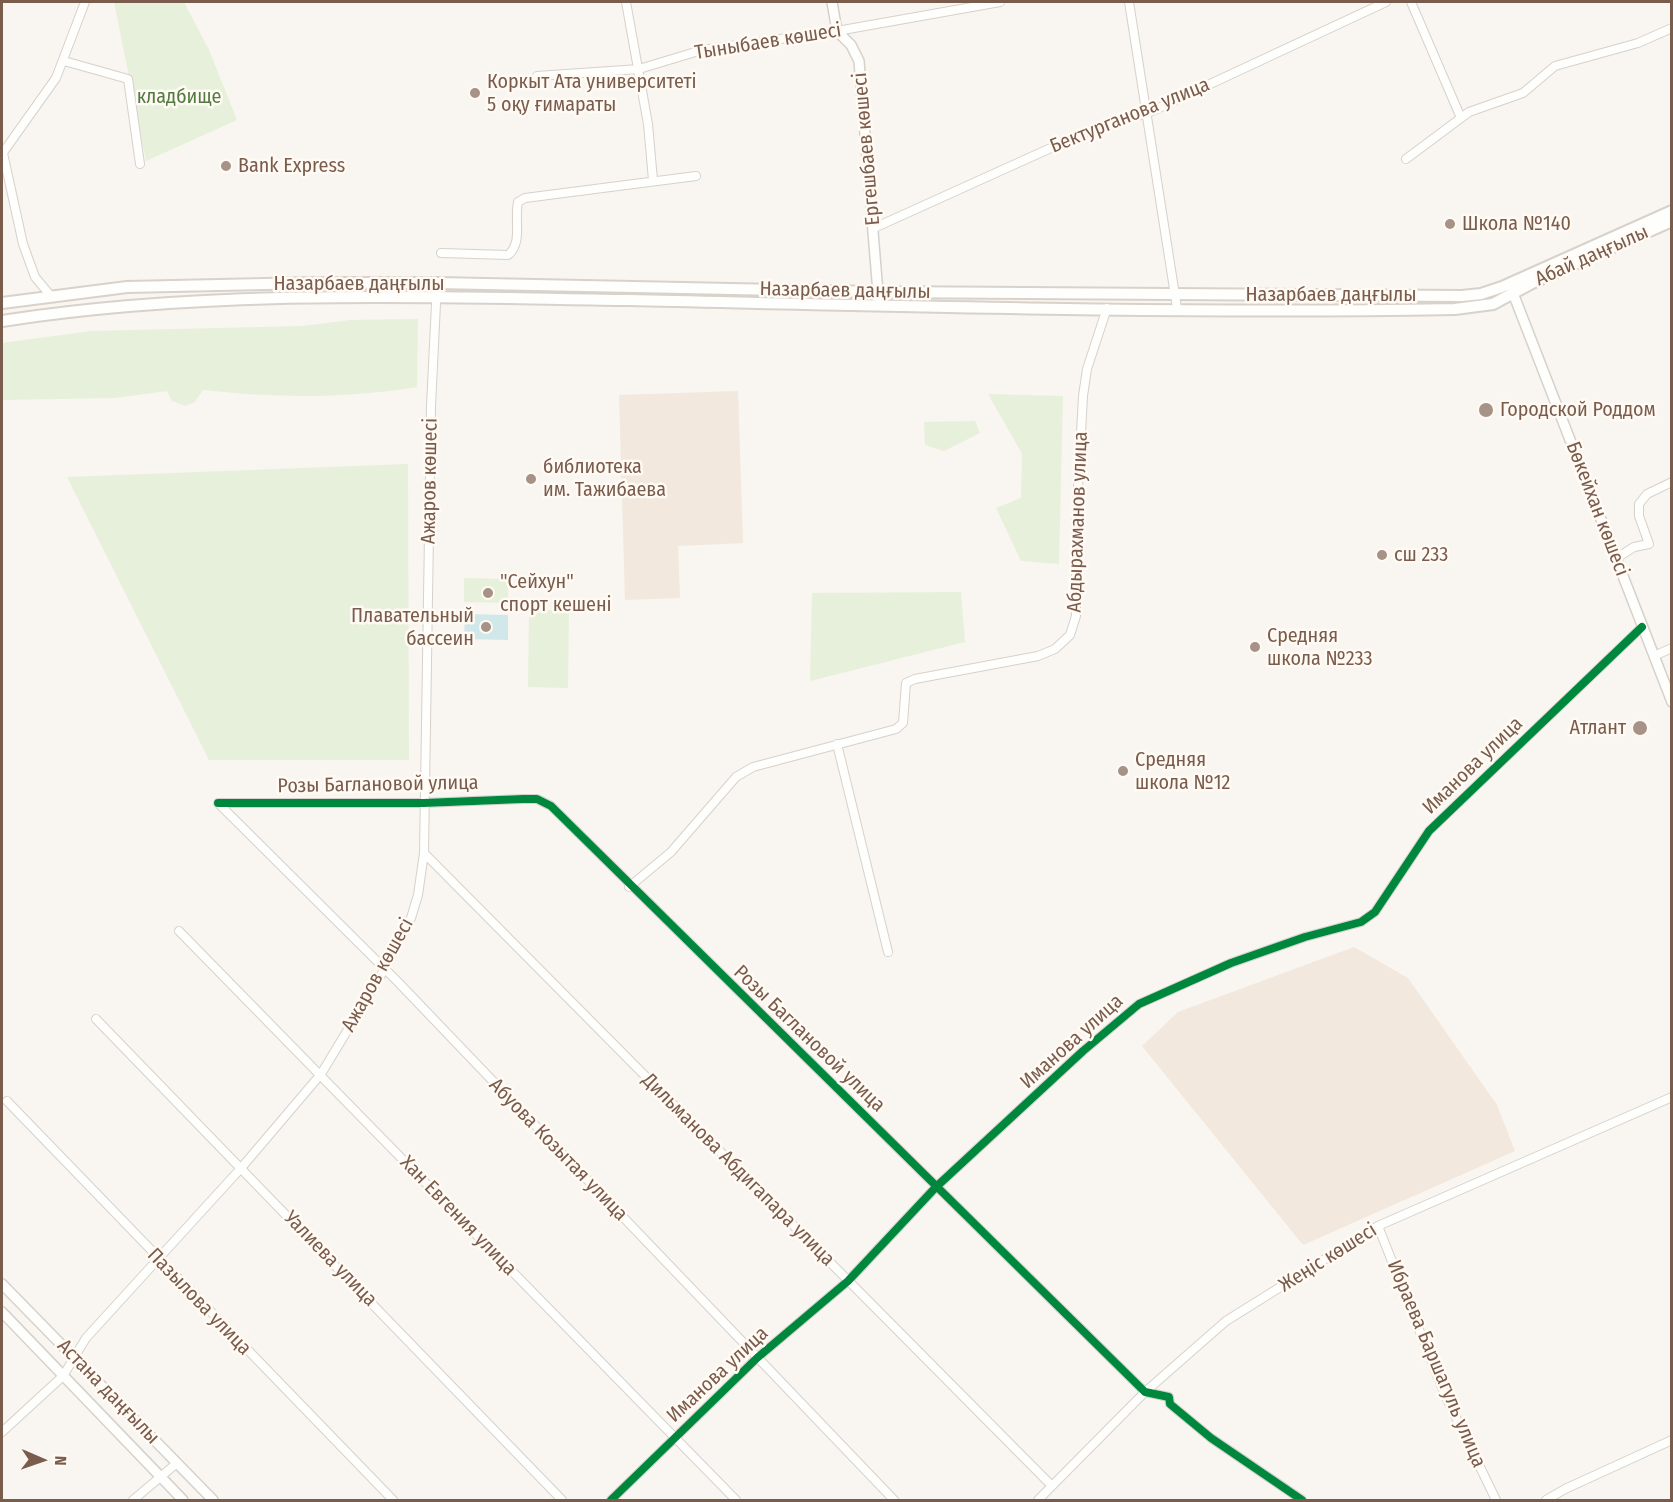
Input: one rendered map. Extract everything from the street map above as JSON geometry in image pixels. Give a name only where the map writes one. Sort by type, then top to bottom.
[{"type":"main road","name":"Назарбаев даңғылы","points":[[2,321],[64,311],[171,302],[437,297],[1107,308],[1455,309],[1493,304],[1511,288],[1671,211]]},
{"type":"main road","name":"Абай даңғылы","points":[[1511,288],[1671,221]]},
{"type":"main road","name":"Назарбаев даңғылы","points":[[2,303],[50,295],[127,287],[437,283],[879,292],[1462,296],[1511,288]]},
{"type":"street","points":[[50,295],[35,277],[23,244],[2,154],[56,78],[86,2]]},
{"type":"street","points":[[626,2],[648,124],[653,180]]},
{"type":"street","name":"Ергешбаев көшесі","points":[[832,2],[837,31],[851,45],[859,61],[879,305]]},
{"type":"street","name":"Тыныбаев көшесі","points":[[537,76],[639,69],[702,50],[837,31],[1000,2]]},
{"type":"street","points":[[1128,2],[1148,113],[1177,308]]},
{"type":"street","name":"Бектурганова улица","points":[[874,228],[1095,128],[1148,113],[1386,2]]},
{"type":"street","points":[[1411,2],[1461,118]]},
{"type":"street","points":[[1406,159],[1469,112],[1522,93],[1555,66],[1638,43],[1671,28]]},
{"type":"street","points":[[64,61],[128,79],[140,164]]},
{"type":"street","points":[[441,253],[508,255],[514,250],[517,241],[518,202],[525,198],[696,176]]},
{"type":"street","name":"Ажаров көшесі","points":[[2,1432],[63,1376],[86,1338],[242,1167],[321,1074],[384,970],[411,918],[418,895],[423,853],[431,406],[437,283]]},
{"type":"street","name":"Бөкейхан көшесі","points":[[1511,288],[1671,702]]},
{"type":"street","name":"Абдырахманов улица","points":[[629,887],[671,852],[736,777],[753,767],[896,729],[903,723],[906,683],[1038,656],[1055,649],[1070,635],[1076,616],[1076,523],[1083,396],[1087,369],[1107,308]]},
{"type":"street","points":[[1615,559],[1634,547],[1649,544],[1639,516],[1639,504],[1647,494],[1671,482]]},
{"type":"street","name":"Иманова улица","points":[[611,1500],[757,1358],[848,1281],[936,1187],[1083,1051],[1139,1004],[1231,963],[1305,937],[1361,922],[1375,912],[1430,831],[1642,627]]},
{"type":"street","points":[[1654,656],[1671,648]]},
{"type":"street","points":[[837,744],[888,952]]},
{"type":"street","name":"Розы Баглановой улица","points":[[218,803],[423,803],[537,799],[550,806],[629,887],[1145,1392],[1169,1397],[1170,1404],[1211,1438],[1302,1500]]},
{"type":"street","name":"Абуова Козытая улица","points":[[218,803],[398,982],[894,1500]]},
{"type":"street","name":"Дильманова Абдигапара улица","points":[[423,853],[1052,1486]]},
{"type":"street","name":"Хан Евгения улица","points":[[179,931],[736,1500]]},
{"type":"street","name":"Уалиева улица","points":[[96,1019],[242,1167],[562,1500]]},
{"type":"street","name":"Жеңіс көшесі","points":[[1038,1500],[1145,1392],[1226,1321],[1378,1226],[1671,1097]]},
{"type":"street","name":"Пазылова улица","points":[[7,1101],[158,1260],[393,1500]]},
{"type":"street","name":"Ибраева Баршагуль улица","points":[[1378,1226],[1445,1395],[1496,1500]]},
{"type":"street","name":"Астана даңғылы","points":[[2,1287],[75,1357],[213,1500]]},
{"type":"street","name":"Астана даңғылы","points":[[2,1312],[183,1500]]},
{"type":"street","points":[[1546,1500],[1671,1440]]},
{"type":"street","points":[[134,1500],[159,1476],[177,1463]]},
{"type":"shaded area","points":[[738,391],[743,543],[678,546],[680,598],[625,600],[619,395]]},
{"type":"shaded area","points":[[1354,947],[1408,978],[1497,1105],[1515,1151],[1303,1245],[1142,1046],[1178,1012]]},
{"type":"green space","name":"кладбище","points":[[114,2],[184,2],[209,50],[237,120],[146,161]]},
{"type":"green space","points":[[418,319],[417,387],[363,394],[310,396],[257,395],[203,390],[195,402],[185,406],[172,401],[167,391],[115,398],[2,400],[2,343],[91,331],[303,326],[350,320]]},
{"type":"green space","points":[[988,394],[1063,396],[1059,564],[1021,561],[996,508],[1021,498],[1022,454]]},
{"type":"green space","points":[[975,421],[980,433],[944,451],[925,445],[924,422]]},
{"type":"green space","points":[[408,464],[409,760],[209,760],[67,477]]},
{"type":"green space","points":[[464,578],[508,579],[508,603],[464,602]]},
{"type":"green space","points":[[961,592],[965,642],[810,681],[812,593]]},
{"type":"green space","points":[[529,610],[569,610],[568,688],[528,687]]},
{"type":"water","name":"Плавательный бассеин","points":[[465,614],[508,615],[508,640],[464,639]]},
{"type":"cycle path","points":[[611,1500],[757,1358],[848,1281],[936,1187],[1083,1051],[1139,1004],[1231,963],[1305,937],[1361,922],[1375,912],[1429,831],[1642,627]]},
{"type":"cycle path","points":[[218,803],[423,803],[537,799],[551,806],[1145,1392],[1169,1397],[1170,1404],[1211,1438],[1302,1500]]},
{"type":"place","name":"Коркыт Ата университеті 5 оқу ғимараты","points":[[475,93]]},
{"type":"place","name":"Bank Express","points":[[226,166]]},
{"type":"place","name":"Школа №140","points":[[1450,224]]},
{"type":"place","name":"Городской Роддом","points":[[1486,410]]},
{"type":"place","name":"библиотека им. Тажибаева","points":[[531,479]]},
{"type":"place","name":"сш 233","points":[[1382,555]]},
{"type":"place","name":"\"Сейхун\" спорт кешені","points":[[488,593]]},
{"type":"place","name":"Плавательный бассеин","points":[[486,627]]},
{"type":"place","name":"Средняя школа №233","points":[[1255,647]]},
{"type":"place","name":"Атлант","points":[[1640,728]]},
{"type":"place","name":"Средняя школа №12","points":[[1123,771]]}]
